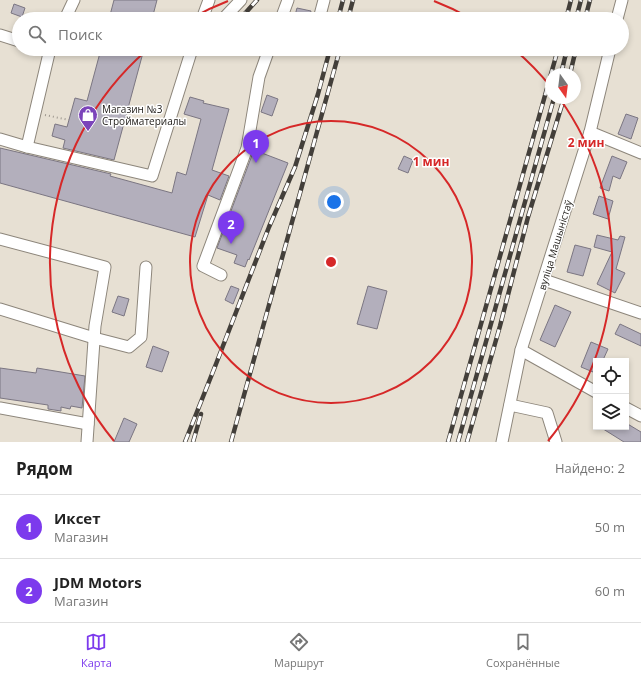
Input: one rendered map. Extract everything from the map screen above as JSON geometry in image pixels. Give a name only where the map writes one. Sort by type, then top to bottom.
[{"type":"street","points":[[68,12],[74,0]]},
{"type":"street","points":[[204,12],[208,0]]},
{"type":"street","points":[[230,12],[241,0]]},
{"type":"street","points":[[284,12],[288,0]]},
{"type":"street","points":[[321,12],[324,0]]},
{"type":"street","points":[[619,12],[622,0]]},
{"type":"street","points":[[0,35],[12,39]]},
{"type":"street","points":[[27,147],[47,56]]},
{"type":"street","points":[[0,139],[27,147],[152,176],[190,56]]},
{"type":"street","points":[[221,275],[203,266],[247,148],[259,77],[266,56]]},
{"type":"street","name":"вуліца Машыністаў","points":[[502,442],[521,350],[590,132],[608,56]]},
{"type":"street","points":[[590,132],[641,153]]},
{"type":"street","points":[[0,239],[104,267],[94,338],[87,442]]},
{"type":"street","points":[[0,309],[94,338],[129,347],[141,337],[146,267]]},
{"type":"street","points":[[544,280],[641,314]]},
{"type":"street","points":[[521,350],[593,390]]},
{"type":"street","points":[[510,405],[547,413],[556,442]]},
{"type":"street","points":[[0,408],[88,424]]},
{"type":"street","points":[[629,410],[641,416]]},
{"type":"path","points":[[34,113],[69,120]]},
{"type":"building","points":[[114,0],[157,0],[154,12],[111,12]]},
{"type":"building","points":[[14,4],[25,8],[24,12],[11,13]]},
{"type":"building","points":[[297,8],[311,11],[311,12],[296,12]]},
{"type":"building","points":[[99,56],[142,56],[114,160],[63,148],[65,140],[52,136],[55,124],[67,127],[75,98],[87,101]]},
{"type":"building","points":[[267,95],[278,99],[272,116],[261,112]]},
{"type":"building","points":[[190,97],[204,101],[203,103],[229,109],[212,170],[229,176],[220,200],[208,195],[195,237],[0,183],[0,148],[111,174],[110,176],[172,193],[177,172],[186,175],[201,119],[184,114]]},
{"type":"building","points":[[626,114],[638,118],[631,139],[618,134]]},
{"type":"building","points":[[254,150],[288,163],[245,267],[234,263],[237,255],[217,248]]},
{"type":"building","points":[[404,156],[413,160],[408,173],[398,169]]},
{"type":"building","points":[[612,156],[627,162],[620,179],[613,176],[609,191],[600,188]]},
{"type":"building","points":[[599,196],[613,201],[608,219],[593,214]]},
{"type":"building","points":[[597,235],[618,240],[620,236],[625,237],[616,269],[625,273],[615,293],[597,284],[612,252],[594,247]]},
{"type":"building","points":[[575,245],[591,249],[583,276],[567,272]]},
{"type":"building","points":[[231,286],[239,289],[233,304],[225,300]]},
{"type":"building","points":[[368,286],[387,291],[377,329],[357,324]]},
{"type":"building","points":[[118,296],[129,299],[124,316],[112,312]]},
{"type":"building","points":[[555,305],[571,312],[555,347],[540,340]]},
{"type":"building","points":[[620,324],[641,334],[641,346],[615,334]]},
{"type":"building","points":[[591,342],[608,349],[604,358],[593,358],[593,372],[581,367]]},
{"type":"building","points":[[153,346],[169,352],[162,372],[146,367]]},
{"type":"building","points":[[0,368],[36,373],[37,368],[85,376],[82,408],[71,406],[70,409],[61,407],[61,411],[48,409],[48,405],[0,398]]},
{"type":"building","points":[[124,418],[137,424],[129,442],[114,442]]},
{"type":"building","points":[[629,425],[641,432],[641,442],[624,442],[605,430],[629,430]]},
{"type":"railway","points":[[246,12],[257,0]]},
{"type":"railway","points":[[340,12],[343,0]]},
{"type":"railway","points":[[350,12],[353,0]]},
{"type":"railway","points":[[568,12],[571,0]]},
{"type":"railway","points":[[578,12],[581,0]]},
{"type":"railway","points":[[587,12],[590,0]]},
{"type":"railway","points":[[185,442],[269,227],[295,167],[328,56]]},
{"type":"railway","points":[[231,442],[338,56]]},
{"type":"railway","points":[[448,442],[556,56]]},
{"type":"railway","points":[[562,68],[565,56]]},
{"type":"railway","points":[[571,68],[574,56]]},
{"type":"railway","points":[[458,442],[552,104]]},
{"type":"railway","points":[[467,442],[500,326],[528,217],[562,104]]},
{"type":"railway","points":[[193,442],[201,414]]},
{"type":"place","name":"Магазин №3 Стройматериалы","points":[[88,132]]},
{"type":"place","name":"Иксет","points":[[256,163]]},
{"type":"place","name":"JDM Motors","points":[[231,244]]}]
